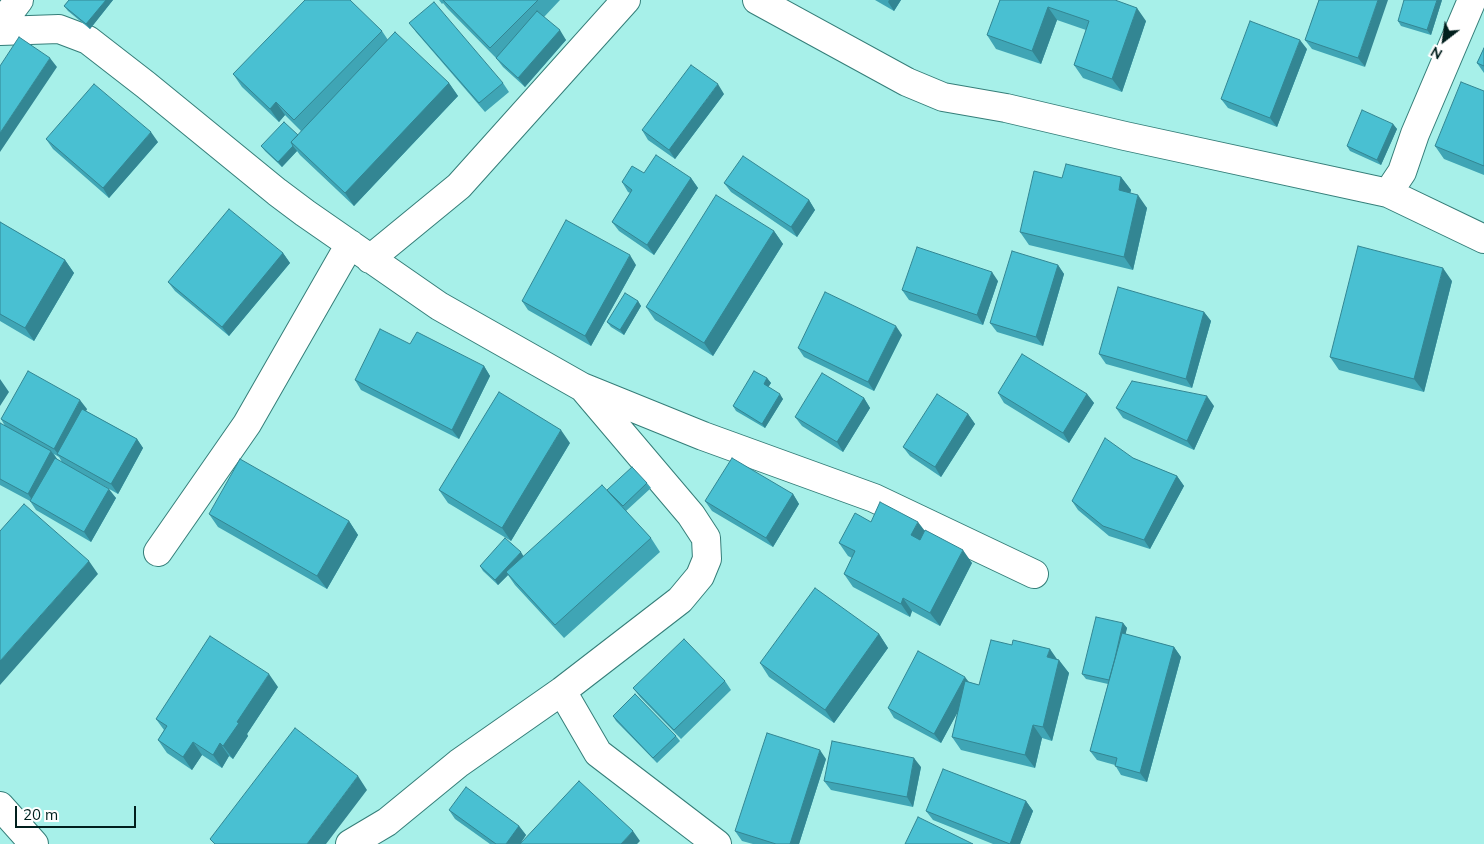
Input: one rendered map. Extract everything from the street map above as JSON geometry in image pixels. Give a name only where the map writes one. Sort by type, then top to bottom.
[{"type":"street","points":[[0,25],[19,0]]},
{"type":"street","points":[[158,552],[247,424],[360,252],[459,186],[626,0]]},
{"type":"street","points":[[757,0],[907,82],[943,97],[1006,108],[1388,193],[1484,239]]},
{"type":"street","points":[[1388,193],[1402,172],[1415,134],[1472,0]]},
{"type":"street","points":[[0,31],[59,29],[88,40],[276,192],[360,252],[439,306],[582,387],[703,436],[804,471],[874,498],[1034,574]]},
{"type":"street","points":[[350,844],[387,822],[459,763],[562,691],[680,600],[700,576],[707,559],[706,538],[691,515],[582,387]]},
{"type":"street","points":[[562,691],[598,753],[717,844]]},
{"type":"street","points":[[0,806],[34,844]]},
{"type":"building","points":[[69,0],[106,0],[86,24],[64,6]]},
{"type":"building","points":[[305,0],[350,0],[382,31],[294,120],[276,102],[270,109],[233,74]]},
{"type":"building","points":[[443,0],[538,0],[490,48]]},
{"type":"building","points":[[1000,0],[1115,0],[1137,8],[1112,79],[1074,65],[1089,21],[1048,7],[1032,51],[987,35]]},
{"type":"building","points":[[1319,0],[1378,0],[1358,58],[1305,40]]},
{"type":"building","points":[[1404,0],[1437,0],[1427,30],[1398,21]]},
{"type":"building","points":[[434,2],[503,83],[479,103],[409,23]]},
{"type":"building","points":[[537,11],[560,30],[518,78],[496,58]]},
{"type":"building","points":[[1250,21],[1300,40],[1270,118],[1221,99]]},
{"type":"building","points":[[395,32],[449,83],[345,193],[291,142]]},
{"type":"building","points":[[19,37],[50,58],[0,133],[0,66]]},
{"type":"building","points":[[1484,48],[1484,66],[1477,63]]},
{"type":"building","points":[[691,65],[718,84],[669,150],[642,130]]},
{"type":"building","points":[[1461,82],[1484,91],[1484,166],[1435,146]]},
{"type":"building","points":[[94,84],[151,132],[103,188],[46,139]]},
{"type":"building","points":[[1362,110],[1393,124],[1377,160],[1347,146]]},
{"type":"building","points":[[284,122],[298,135],[291,142],[293,146],[278,162],[261,146]]},
{"type":"building","points":[[656,155],[691,178],[647,245],[612,222],[632,190],[622,182],[632,166],[644,173]]},
{"type":"building","points":[[743,156],[809,200],[791,227],[724,183]]},
{"type":"building","points":[[1066,164],[1121,177],[1119,190],[1138,195],[1124,257],[1020,232],[1034,171],[1062,178]]},
{"type":"building","points":[[716,195],[774,231],[704,343],[646,307]]},
{"type":"building","points":[[229,209],[283,253],[222,327],[168,282]]},
{"type":"building","points":[[566,220],[630,255],[585,336],[522,301]]},
{"type":"building","points":[[0,222],[65,260],[25,328],[0,314]]},
{"type":"building","points":[[1358,246],[1443,268],[1414,379],[1330,357]]},
{"type":"building","points":[[917,247],[992,272],[977,315],[902,290]]},
{"type":"building","points":[[1012,251],[1058,265],[1036,337],[990,323]]},
{"type":"building","points":[[1118,287],[1204,312],[1186,379],[1099,354]]},
{"type":"building","points":[[825,292],[896,326],[868,382],[798,348]]},
{"type":"building","points":[[625,293],[638,301],[620,330],[607,322]]},
{"type":"building","points":[[380,329],[410,344],[417,332],[484,366],[452,430],[355,380]]},
{"type":"building","points":[[1022,354],[1087,394],[1063,433],[998,393]]},
{"type":"building","points":[[28,371],[80,400],[54,449],[1,419]]},
{"type":"building","points":[[754,371],[767,378],[764,384],[780,394],[762,424],[733,406]]},
{"type":"building","points":[[822,373],[864,398],[837,442],[795,417]]},
{"type":"building","points":[[1132,381],[1207,396],[1187,441],[1116,408]]},
{"type":"building","points":[[499,392],[561,430],[502,528],[439,490]]},
{"type":"building","points":[[937,394],[968,414],[935,467],[903,447]]},
{"type":"building","points":[[82,409],[137,439],[111,484],[57,454]]},
{"type":"building","points":[[0,423],[51,451],[28,494],[0,479]]},
{"type":"building","points":[[1105,438],[1133,458],[1177,476],[1144,540],[1103,526],[1072,501]]},
{"type":"building","points":[[55,458],[109,489],[84,532],[30,501]]},
{"type":"building","points":[[732,458],[793,494],[766,538],[705,501]]},
{"type":"building","points":[[240,459],[349,521],[317,576],[209,514]]},
{"type":"building","points":[[632,467],[647,483],[623,506],[607,490]]},
{"type":"building","points":[[602,485],[651,538],[555,625],[506,572]]},
{"type":"building","points":[[880,502],[918,522],[911,535],[920,540],[925,530],[963,550],[930,613],[903,598],[901,604],[844,574],[855,551],[839,543],[855,513],[871,522]]},
{"type":"building","points":[[24,504],[89,561],[0,661],[0,531]]},
{"type":"building","points":[[505,538],[521,552],[495,580],[480,566]]},
{"type":"building","points":[[815,588],[879,634],[825,710],[760,663]]},
{"type":"building","points":[[1096,617],[1123,623],[1109,680],[1082,674]]},
{"type":"building","points":[[1122,633],[1174,647],[1140,773],[1115,766],[1117,758],[1090,751]]},
{"type":"building","points":[[210,636],[269,674],[223,746],[220,743],[213,755],[193,742],[183,757],[158,740],[167,726],[156,719]]},
{"type":"building","points":[[684,639],[725,681],[674,730],[633,688]]},
{"type":"building","points":[[991,640],[1012,645],[1013,640],[1050,649],[1047,657],[1059,660],[1043,727],[1033,725],[1025,755],[952,737],[965,681],[979,685]]},
{"type":"building","points":[[918,651],[965,677],[934,734],[888,708]]},
{"type":"building","points":[[635,694],[676,736],[653,758],[613,716]]},
{"type":"building","points":[[295,728],[358,776],[307,844],[215,844],[210,839]]},
{"type":"building","points":[[767,733],[820,750],[790,844],[776,844],[735,831]]},
{"type":"building","points":[[832,741],[914,758],[907,797],[824,781]]},
{"type":"building","points":[[943,769],[1026,801],[1010,844],[926,811]]},
{"type":"building","points":[[579,781],[633,831],[621,844],[520,844]]},
{"type":"building","points":[[466,787],[519,826],[506,844],[496,844],[449,810]]},
{"type":"building","points":[[918,817],[973,844],[905,844]]}]
